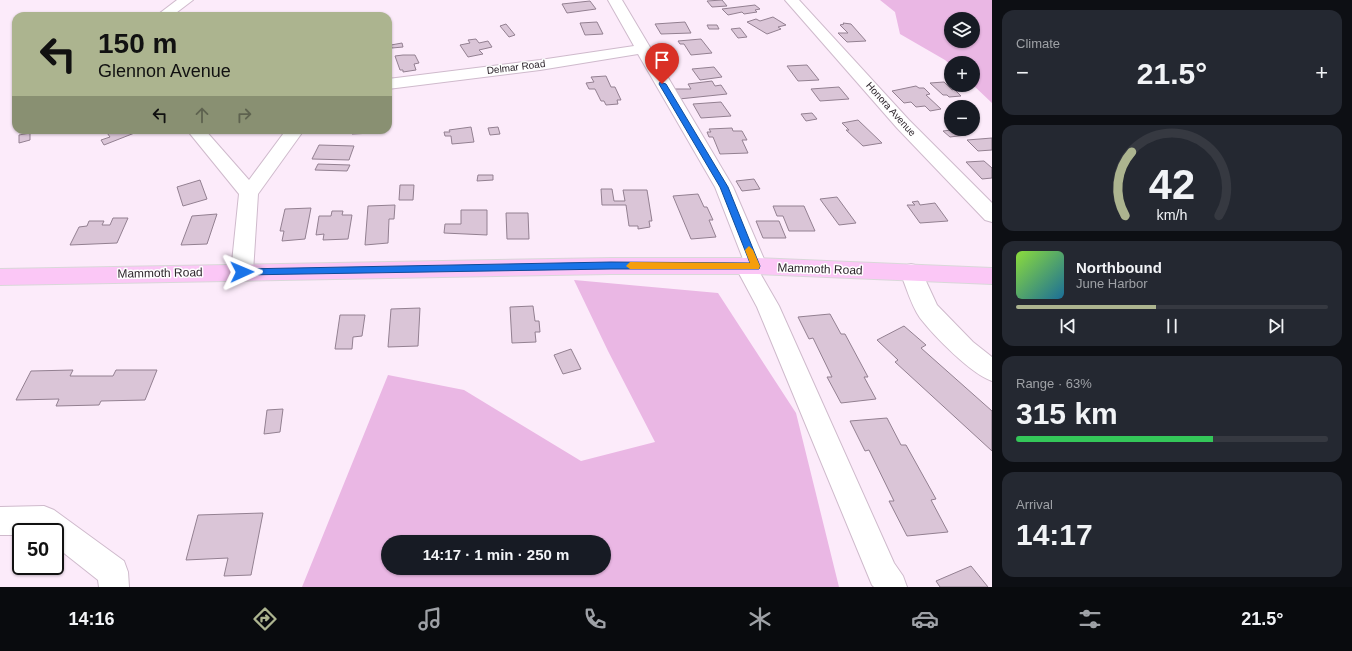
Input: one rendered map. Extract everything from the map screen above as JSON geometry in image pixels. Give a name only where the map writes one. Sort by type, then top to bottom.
[{"type":"main road","name":"Mammoth Road","points":[[0,277],[611,266],[751,266],[992,276]]},
{"type":"street","points":[[169,12],[186,0]]},
{"type":"street","points":[[615,0],[724,187],[751,266],[883,574],[892,587]]},
{"type":"street","name":"Honora Avenue","points":[[792,0],[903,124],[992,215]]},
{"type":"street","name":"Delmar Road","points":[[392,83],[547,64],[644,49]]},
{"type":"street","points":[[199,134],[248,193]]},
{"type":"street","points":[[242,272],[248,193],[292,134]]},
{"type":"street","points":[[911,272],[928,311],[965,349],[992,371]]},
{"type":"street","points":[[0,521],[44,520],[113,572],[114,587]]},
{"type":"shaded area","points":[[880,0],[992,0],[992,103],[980,92],[980,56],[944,56],[944,59],[900,34],[895,12]]},
{"type":"shaded area","points":[[574,280],[718,293],[796,413],[839,587],[302,587],[388,375],[464,390],[581,461],[655,442],[608,351]]},
{"type":"building","points":[[722,0],[727,6],[712,7],[707,1]]},
{"type":"building","points":[[590,1],[596,9],[567,13],[562,4]]},
{"type":"building","points":[[755,5],[760,9],[755,10],[757,12],[744,14],[742,12],[728,15],[722,9]]},
{"type":"building","points":[[773,17],[786,25],[778,27],[781,29],[767,34],[747,22],[756,19],[760,21]]},
{"type":"building","points":[[597,22],[603,34],[585,35],[580,23]]},
{"type":"building","points":[[685,22],[691,33],[661,34],[655,24]]},
{"type":"building","points":[[843,23],[851,24],[866,41],[847,42],[838,33],[848,33],[840,25],[844,24]]},
{"type":"building","points":[[506,24],[515,35],[509,37],[500,26]]},
{"type":"building","points":[[707,25],[717,25],[719,29],[709,29]]},
{"type":"building","points":[[740,28],[747,37],[738,38],[731,29]]},
{"type":"building","points":[[476,39],[479,43],[488,41],[492,47],[479,50],[483,54],[468,57],[460,45],[470,43],[468,40]]},
{"type":"building","points":[[701,39],[712,53],[691,55],[684,44],[680,44],[678,41]]},
{"type":"building","points":[[402,43],[403,47],[392,48],[392,45]]},
{"type":"building","points":[[415,55],[419,63],[414,64],[416,70],[403,72],[403,70],[400,70],[395,56]]},
{"type":"building","points":[[807,65],[819,80],[798,81],[787,66]]},
{"type":"building","points":[[714,67],[722,77],[700,80],[692,69]]},
{"type":"building","points":[[606,76],[611,87],[615,87],[621,100],[617,100],[618,104],[606,105],[604,101],[601,101],[595,89],[589,89],[586,83],[594,82],[591,77]]},
{"type":"building","points":[[712,81],[715,86],[721,85],[727,94],[679,99],[673,89],[691,89],[688,84]]},
{"type":"building","points":[[944,82],[944,92],[957,92],[961,96],[949,97],[947,95],[943,95],[930,83]]},
{"type":"building","points":[[916,86],[919,88],[924,88],[930,94],[926,95],[941,109],[930,111],[925,106],[916,107],[911,102],[904,103],[892,91]]},
{"type":"building","points":[[839,87],[849,99],[820,101],[811,89]]},
{"type":"building","points":[[721,102],[731,116],[701,118],[693,104]]},
{"type":"building","points":[[812,113],[817,119],[806,121],[801,114]]},
{"type":"building","points":[[858,120],[882,143],[863,146],[846,130],[849,130],[842,123]]},
{"type":"building","points":[[471,127],[474,142],[452,144],[451,136],[445,136],[444,132],[450,132],[449,130]]},
{"type":"building","points":[[498,127],[500,134],[490,135],[488,128]]},
{"type":"building","points":[[732,128],[733,131],[742,131],[747,140],[742,140],[748,153],[720,154],[713,137],[709,137],[707,132],[711,132],[709,129]]},
{"type":"building","points":[[30,134],[30,140],[19,143],[19,135]]},
{"type":"building","points":[[108,134],[132,134],[104,145],[101,140],[110,137]]},
{"type":"building","points":[[992,138],[992,150],[978,151],[967,140]]},
{"type":"building","points":[[319,145],[354,146],[349,160],[312,159]]},
{"type":"building","points":[[984,161],[992,168],[992,178],[982,179],[966,162]]},
{"type":"building","points":[[318,164],[350,165],[347,171],[315,170]]},
{"type":"building","points":[[478,175],[493,175],[493,180],[477,181]]},
{"type":"building","points":[[754,179],[760,189],[742,191],[736,181]]},
{"type":"building","points":[[200,180],[207,199],[183,206],[177,187]]},
{"type":"building","points":[[400,185],[414,185],[413,200],[399,200]]},
{"type":"building","points":[[601,189],[612,189],[614,201],[625,201],[623,190],[647,190],[652,221],[649,221],[650,227],[638,229],[638,226],[629,226],[626,205],[602,205]]},
{"type":"building","points":[[698,194],[704,207],[707,207],[713,220],[709,220],[716,237],[691,239],[673,196]]},
{"type":"building","points":[[837,197],[856,223],[839,225],[820,199]]},
{"type":"building","points":[[918,201],[920,205],[935,203],[948,221],[920,223],[907,205],[915,205],[912,202]]},
{"type":"building","points":[[395,205],[394,219],[389,219],[388,243],[365,245],[368,206]]},
{"type":"building","points":[[773,206],[804,206],[815,231],[789,231],[783,216],[777,216]]},
{"type":"building","points":[[311,208],[305,239],[282,241],[284,231],[280,231],[285,209]]},
{"type":"building","points":[[461,210],[487,210],[487,235],[444,233],[445,224],[461,224]]},
{"type":"building","points":[[332,211],[343,211],[342,215],[352,215],[348,239],[323,240],[324,234],[316,235],[319,216],[331,216]]},
{"type":"building","points":[[506,213],[528,213],[529,239],[507,239]]},
{"type":"building","points":[[217,214],[207,244],[181,245],[192,216]]},
{"type":"building","points":[[113,218],[128,218],[117,243],[70,245],[79,227],[87,226],[89,221],[104,221],[102,225],[110,225]]},
{"type":"building","points":[[756,221],[779,221],[786,238],[763,238]]},
{"type":"building","points":[[533,306],[535,321],[539,321],[540,332],[535,332],[536,342],[512,343],[510,307]]},
{"type":"building","points":[[420,308],[418,346],[388,347],[391,309]]},
{"type":"building","points":[[830,314],[841,334],[845,334],[868,377],[864,377],[876,399],[841,403],[827,377],[832,377],[813,338],[809,339],[798,317]]},
{"type":"building","points":[[340,315],[365,315],[362,336],[353,337],[352,349],[335,349]]},
{"type":"building","points":[[904,326],[926,345],[921,348],[992,411],[992,451],[895,362],[898,360],[877,340]]},
{"type":"building","points":[[571,349],[581,369],[563,374],[554,355]]},
{"type":"building","points":[[73,370],[70,376],[113,376],[116,370],[157,370],[145,400],[101,401],[99,405],[56,406],[59,399],[16,400],[31,371]]},
{"type":"building","points":[[283,409],[280,432],[264,434],[267,410]]},
{"type":"building","points":[[887,418],[901,445],[906,445],[936,499],[931,500],[948,532],[907,536],[889,501],[894,501],[869,450],[865,451],[850,421]]},
{"type":"building","points":[[263,513],[251,575],[224,576],[228,558],[186,560],[198,515]]},
{"type":"building","points":[[971,566],[988,587],[940,587],[936,581]]},
{"type":"slow traffic","points":[[630,266],[756,266],[749,250]]},
{"type":"route","points":[[242,272],[611,266],[756,266],[724,187],[696,138],[662,84]]}]
